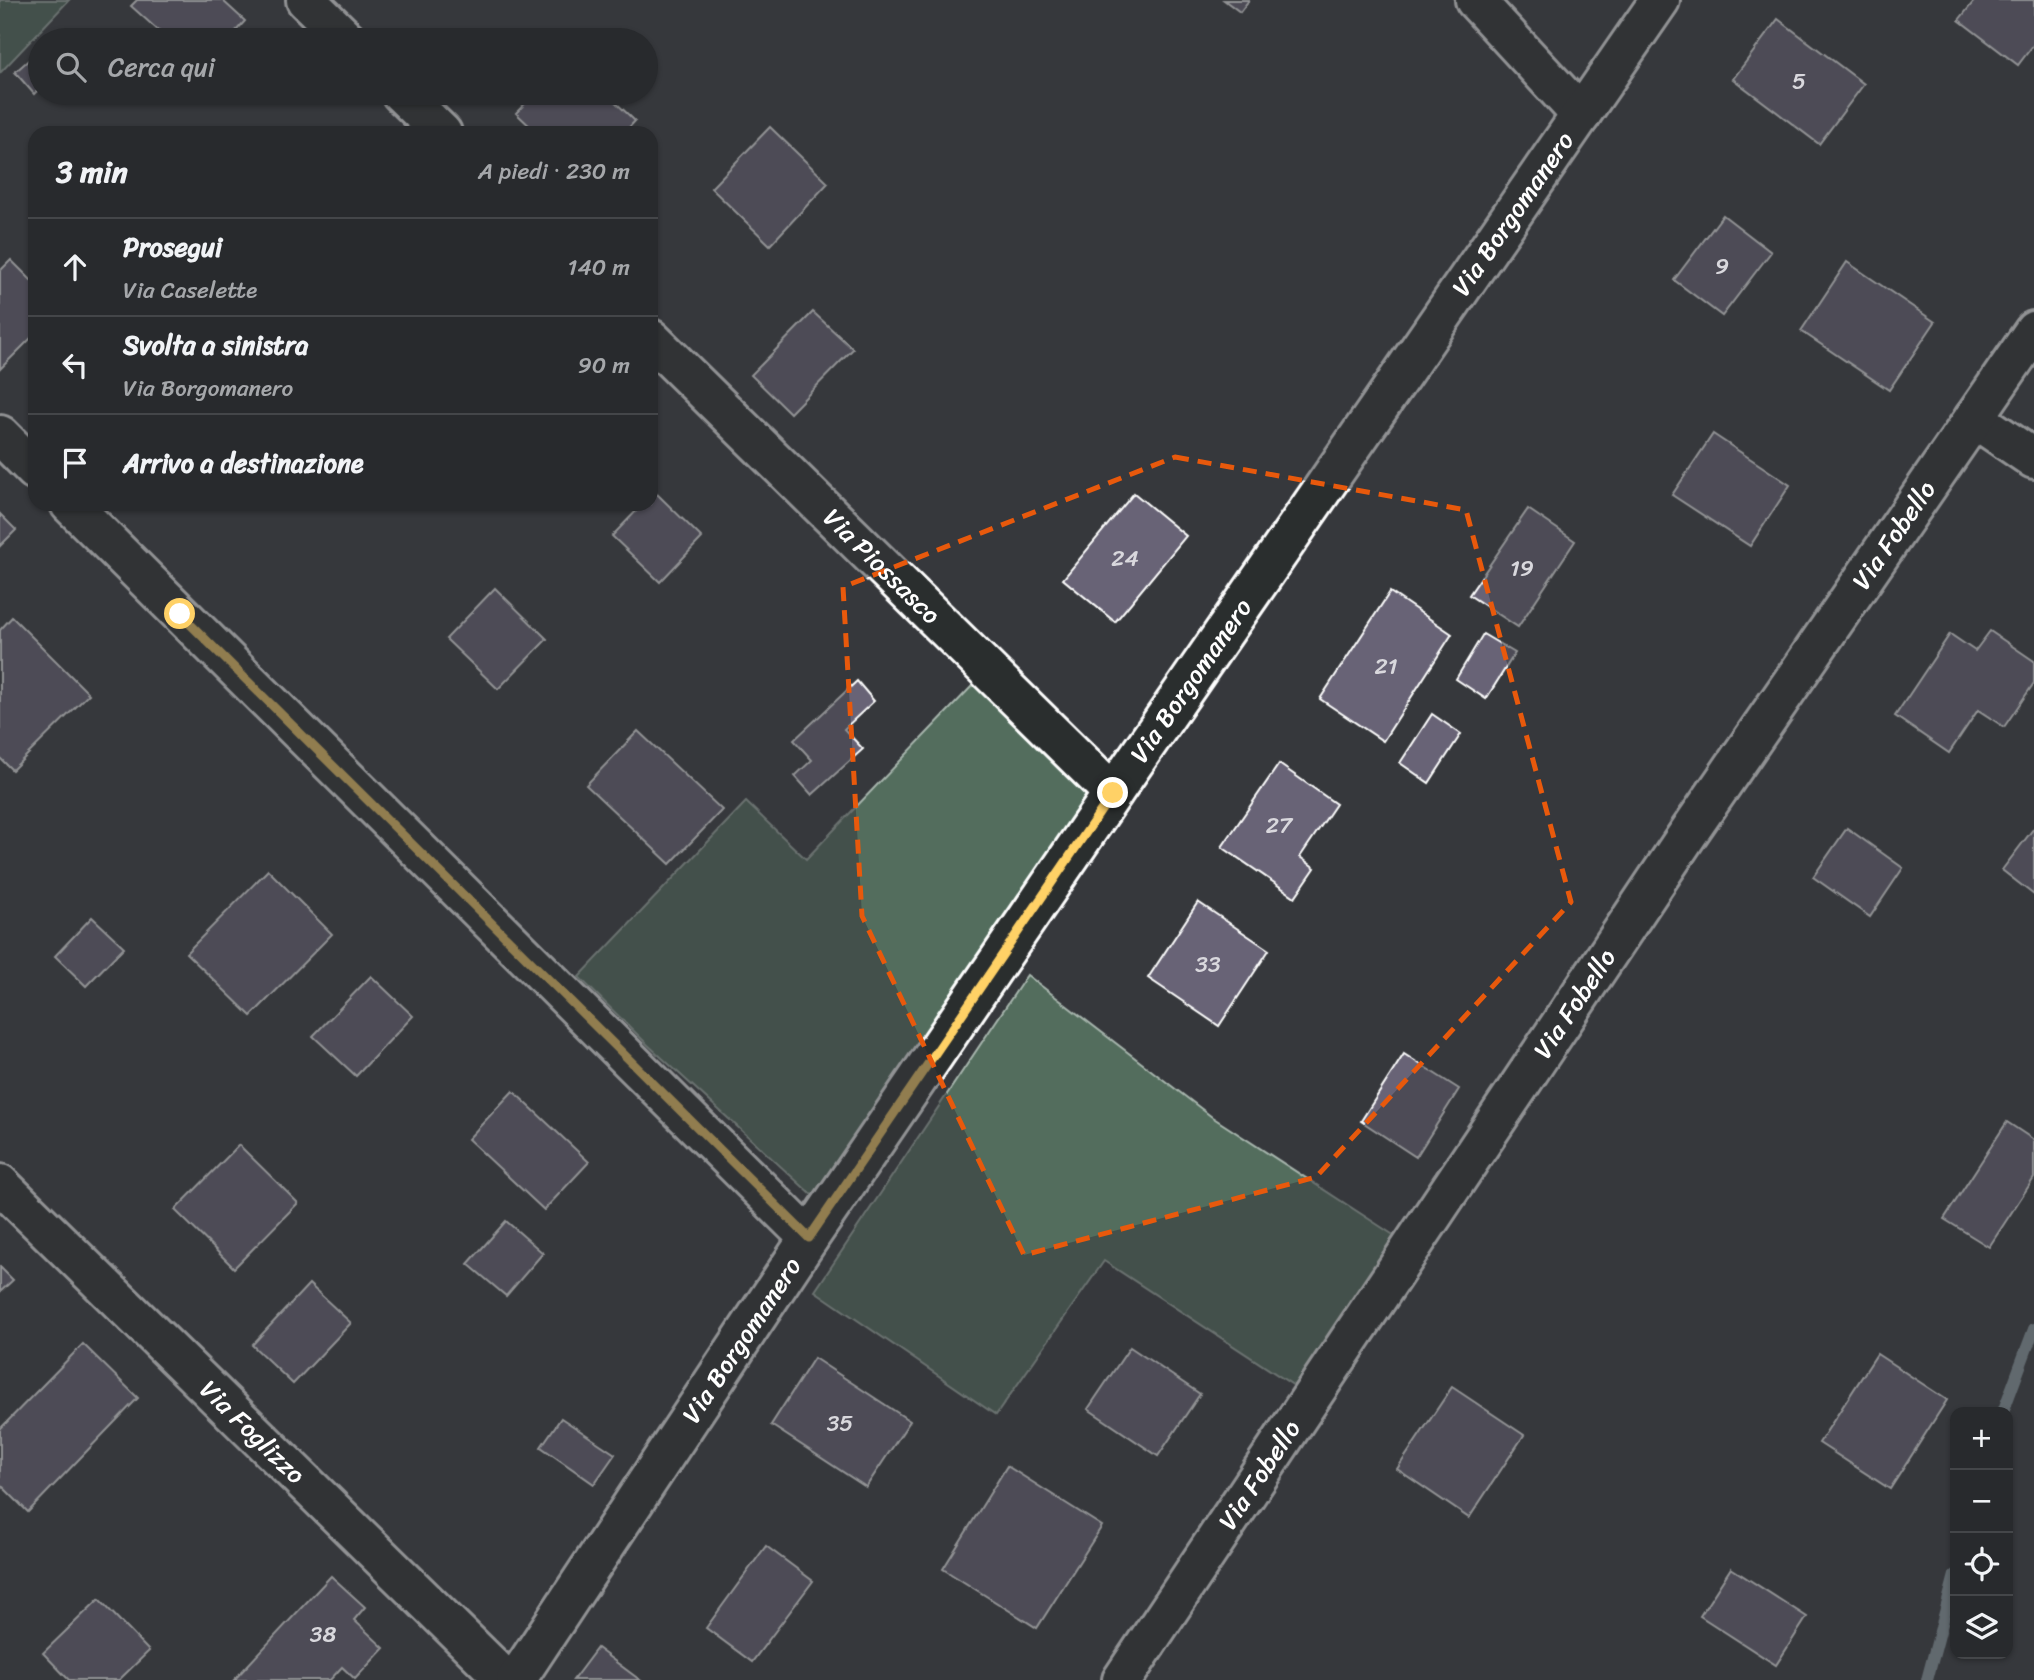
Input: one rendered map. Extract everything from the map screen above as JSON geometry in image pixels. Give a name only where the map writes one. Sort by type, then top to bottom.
[{"type":"street","points":[[306,0],[335,28]]},
{"type":"street","points":[[1475,0],[1581,115]]},
{"type":"street","name":"Via Borgomanero","points":[[516,1680],[809,1238],[1660,0]]},
{"type":"street","points":[[413,105],[435,126]]},
{"type":"street","name":"Via Fobello","points":[[1122,1680],[1686,835],[2034,331]]},
{"type":"street","name":"Via Piossasco","points":[[658,346],[1113,793]]},
{"type":"street","points":[[1974,418],[2034,460]]},
{"type":"street","points":[[0,435],[28,463]]},
{"type":"street","points":[[77,511],[809,1238]]},
{"type":"street","name":"Via Foglizzo","points":[[0,1184],[506,1680]]},
{"type":"highlighted area","points":[[1175,457],[1466,510],[1571,902],[1316,1177],[1024,1255],[862,916],[843,587]]},
{"type":"green space","points":[[0,0],[69,0],[43,28],[28,28],[28,43],[0,73]]},
{"type":"green space","points":[[974,684],[1089,796],[813,1196],[648,1045],[579,977],[746,802],[806,859]]},
{"type":"green space","points":[[1027,975],[1212,1117],[1395,1236],[1296,1387],[1104,1261],[996,1415],[815,1291]]},
{"type":"building","points":[[137,0],[222,0],[245,21],[239,28],[156,28],[131,6]]},
{"type":"building","points":[[1224,0],[1249,0],[1240,12]]},
{"type":"building","points":[[1975,0],[2034,0],[2034,44],[2018,65],[1959,20]]},
{"type":"building","points":[[1778,19],[1864,84],[1819,144],[1733,79]]},
{"type":"building","points":[[28,61],[28,87],[15,72]]},
{"type":"building","points":[[524,105],[618,105],[635,121],[630,126],[530,126],[516,113]]},
{"type":"building","points":[[770,127],[828,183],[770,245],[711,188]]},
{"type":"building","points":[[1723,215],[1771,252],[1722,316],[1674,280]]},
{"type":"building","points":[[11,260],[28,277],[28,341],[0,369],[0,271]]},
{"type":"building","points":[[1847,262],[1935,322],[1889,390],[1801,331]]},
{"type":"building","points":[[813,312],[853,349],[790,413],[751,375]]},
{"type":"building","points":[[1713,434],[1790,485],[1750,546],[1672,495]]},
{"type":"building","points":[[1134,493],[1186,536],[1115,622],[1063,579]]},
{"type":"building","points":[[658,495],[702,538],[660,582],[612,536],[636,511],[658,511]]},
{"type":"building","points":[[1528,509],[1575,541],[1518,627],[1469,595]]},
{"type":"building","points":[[0,514],[16,530],[0,546]]},
{"type":"building","points":[[495,588],[547,639],[498,689],[446,639]]},
{"type":"building","points":[[1390,592],[1452,634],[1383,741],[1320,699]]},
{"type":"building","points":[[12,617],[89,694],[12,770],[0,758],[0,630]]},
{"type":"building","points":[[1990,631],[2034,661],[2034,683],[2004,727],[1978,710],[1949,753],[1895,716],[1950,634],[1975,651]]},
{"type":"building","points":[[1483,634],[1515,653],[1486,699],[1456,679]]},
{"type":"building","points":[[857,681],[874,701],[844,729],[863,749],[812,795],[795,776],[812,760],[794,740]]},
{"type":"building","points":[[1432,714],[1461,734],[1429,783],[1400,763]]},
{"type":"building","points":[[638,731],[722,810],[670,864],[586,785]]},
{"type":"building","points":[[1279,764],[1336,804],[1300,857],[1315,868],[1295,897],[1222,847]]},
{"type":"building","points":[[1847,828],[1903,868],[1870,917],[1813,877]]},
{"type":"building","points":[[2034,828],[2034,895],[2002,870]]},
{"type":"building","points":[[268,870],[332,934],[251,1016],[186,953]]},
{"type":"building","points":[[1198,902],[1269,950],[1219,1026],[1148,978]]},
{"type":"building","points":[[92,917],[124,947],[86,986],[55,956]]},
{"type":"building","points":[[371,976],[413,1016],[356,1076],[313,1036]]},
{"type":"building","points":[[1404,1054],[1459,1089],[1416,1157],[1361,1121]]},
{"type":"building","points":[[513,1091],[589,1162],[544,1210],[468,1139]]},
{"type":"building","points":[[2007,1122],[2034,1140],[2034,1178],[1989,1247],[1944,1219]]},
{"type":"building","points":[[239,1145],[298,1203],[234,1268],[175,1210]]},
{"type":"building","points":[[506,1221],[543,1253],[506,1296],[468,1264]]},
{"type":"building","points":[[0,1267],[13,1280],[0,1292]]},
{"type":"building","points":[[309,1284],[351,1323],[293,1384],[252,1345]]},
{"type":"building","points":[[83,1344],[138,1398],[28,1512],[0,1484],[0,1429]]},
{"type":"building","points":[[1130,1347],[1200,1394],[1158,1456],[1088,1409]]},
{"type":"building","points":[[1877,1354],[1947,1400],[1890,1489],[1819,1443]]},
{"type":"building","points":[[814,1358],[910,1421],[866,1487],[771,1425]]},
{"type":"building","points":[[1452,1387],[1524,1435],[1469,1518],[1397,1469]]},
{"type":"building","points":[[561,1418],[615,1454],[594,1484],[541,1447]]},
{"type":"building","points":[[1007,1466],[1102,1526],[1037,1628],[943,1569]]},
{"type":"building","points":[[766,1546],[813,1581],[752,1662],[706,1628]]},
{"type":"building","points":[[1731,1568],[1807,1617],[1776,1665],[1700,1616]]},
{"type":"building","points":[[331,1576],[365,1607],[354,1620],[384,1648],[355,1679],[342,1667],[330,1680],[234,1680]]},
{"type":"building","points":[[99,1599],[149,1651],[119,1680],[69,1680],[43,1653]]},
{"type":"building","points":[[597,1648],[640,1680],[573,1680]]},
{"type":"waterway","points":[[2005,1407],[2034,1329]]},
{"type":"waterway","points":[[1927,1680],[1950,1594]]},
{"type":"route","points":[[180,614],[809,1238],[1113,793]]}]
